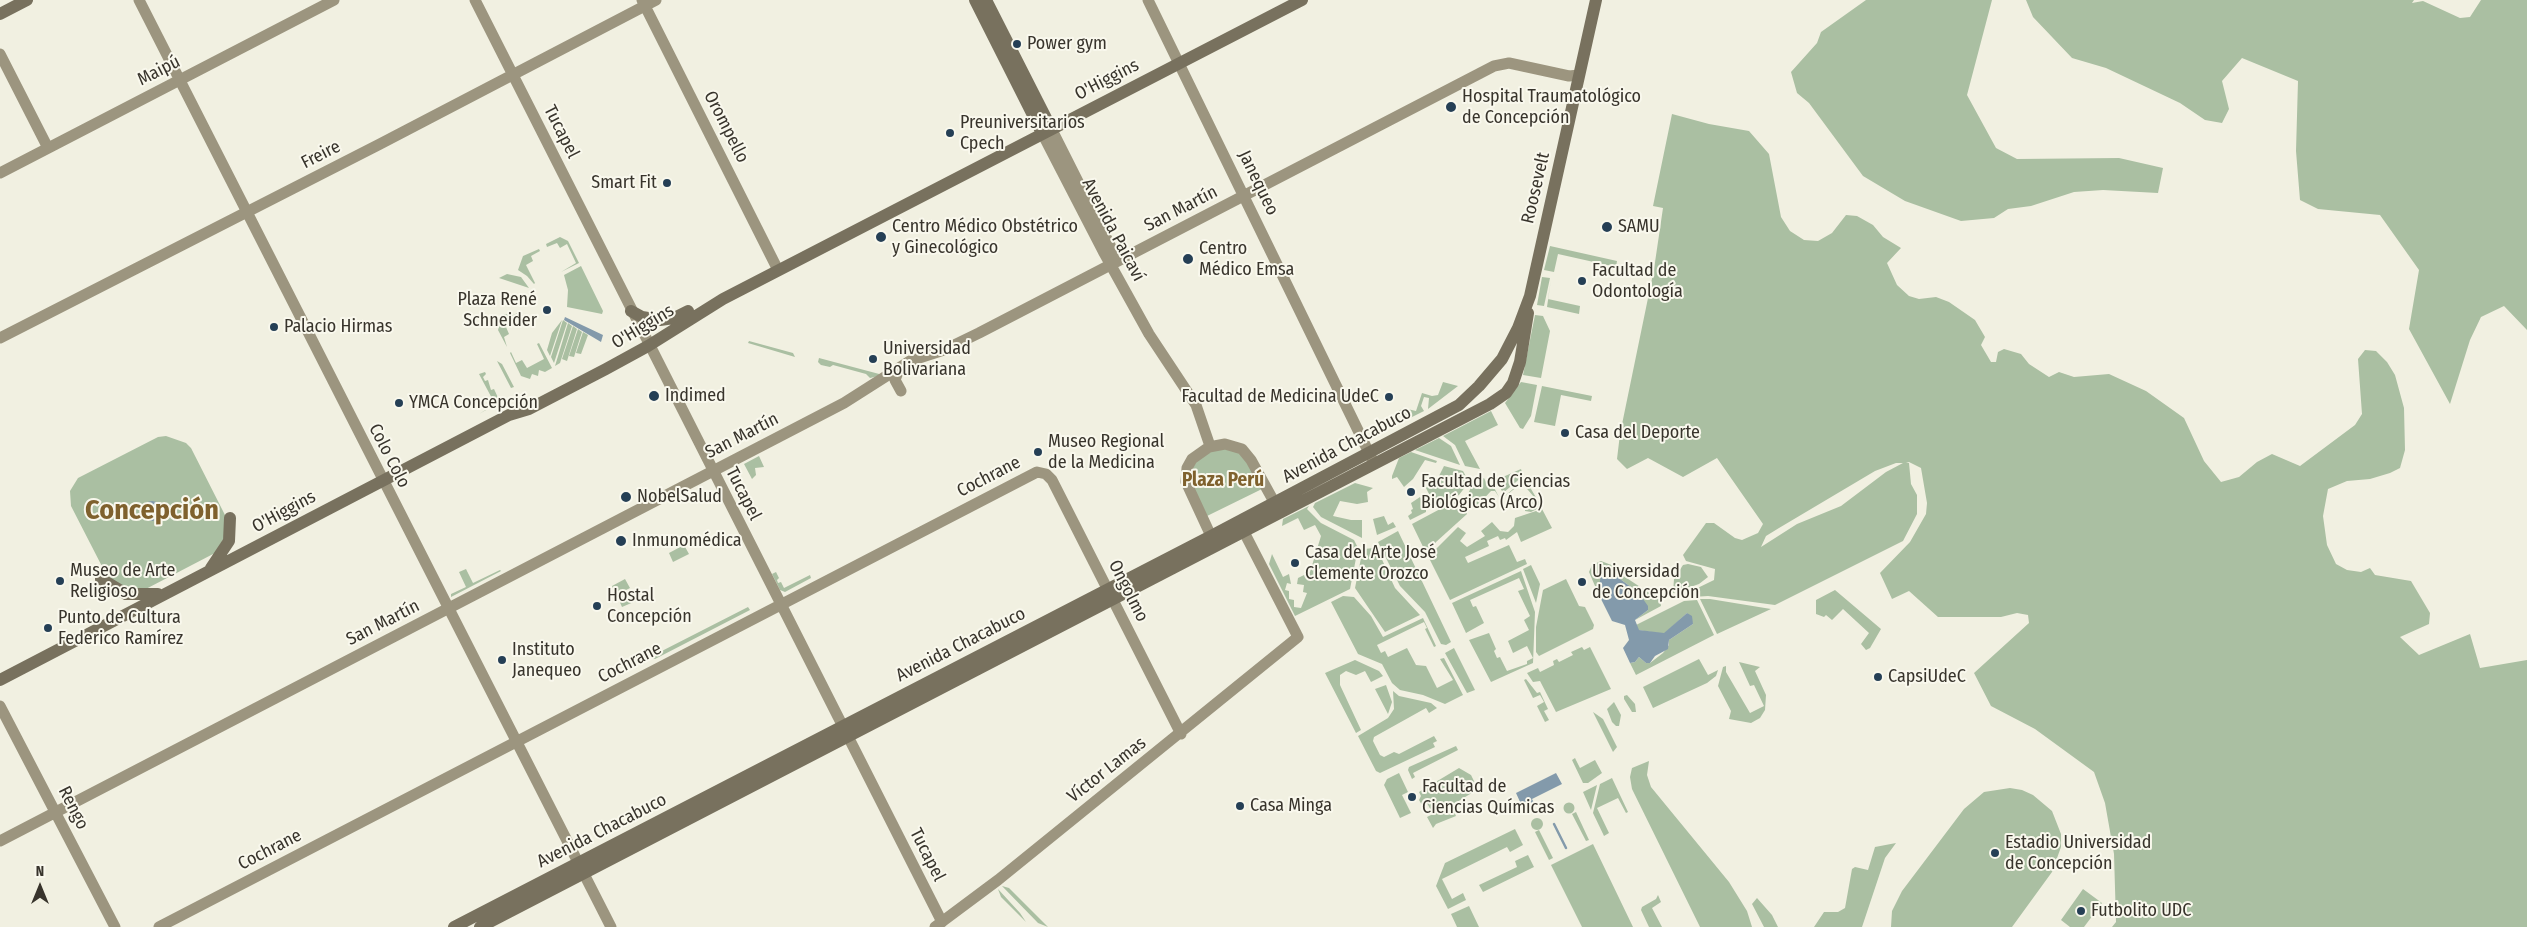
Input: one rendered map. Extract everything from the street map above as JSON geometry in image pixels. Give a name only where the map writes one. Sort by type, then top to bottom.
[{"type":"main road","points":[[0,14],[27,0]]},
{"type":"main road","name":"Colo Colo","points":[[139,0],[382,481],[611,927]]},
{"type":"main road","name":"Maipú","points":[[0,173],[334,0]]},
{"type":"main road","name":"Tucapel","points":[[475,0],[844,731],[939,924]]},
{"type":"main road","name":"Avenida Paicaví","points":[[975,0],[1047,131],[1115,262],[1149,334],[1196,405],[1210,446]]},
{"type":"main road","name":"Avenida Paicaví","points":[[986,0],[1047,131]]},
{"type":"main road","name":"Janequeo","points":[[1148,0],[1372,458]]},
{"type":"main road","name":"O'Higgins","points":[[0,680],[516,412],[529,409],[648,346],[723,299],[1302,0]]},
{"type":"main road","name":"Roosevelt","points":[[1497,399],[1510,387],[1520,362],[1530,296],[1596,0]]},
{"type":"main road","name":"Freire","points":[[0,338],[512,75],[648,2]]},
{"type":"main road","name":"Orompello","points":[[648,2],[778,270]]},
{"type":"main road","points":[[0,54],[48,148]]},
{"type":"main road","name":"San Martín","points":[[0,840],[844,403],[912,361],[962,342],[1500,63],[1569,76],[1579,75]]},
{"type":"main road","name":"Roosevelt","points":[[1479,386],[1509,346],[1530,296]]},
{"type":"main road","points":[[631,311],[650,318],[674,318],[698,306],[723,299]]},
{"type":"main road","points":[[899,369],[895,380],[901,391]]},
{"type":"main road","name":"Avenida Chacabuco","points":[[1372,458],[1449,411],[1479,386]]},
{"type":"main road","name":"Avenida Chacabuco","points":[[1111,594],[1211,536],[1277,508],[1372,458],[1497,399]]},
{"type":"main road","points":[[1211,536],[1190,495],[1186,482],[1187,468],[1192,459],[1199,452],[1210,446],[1230,444],[1242,449],[1251,460],[1277,508]]},
{"type":"main road","name":"Cochrane","points":[[159,927],[1037,472]]},
{"type":"main road","name":"Ongolmo","points":[[1037,472],[1046,474],[1052,480],[1181,734]]},
{"type":"main road","name":"Avenida Chacabuco","points":[[454,927],[581,868],[1111,594],[1244,532],[1277,508]]},
{"type":"main road","points":[[210,570],[228,541],[230,518]]},
{"type":"main road","name":"Víctor Lamas","points":[[939,924],[998,880],[1181,734],[1298,637],[1244,532]]},
{"type":"main road","points":[[101,579],[126,594],[144,596],[168,592]]},
{"type":"main road","name":"Rengo","points":[[0,706],[115,927]]},
{"type":"main road","name":"Avenida Chacabuco","points":[[480,927],[581,868]]},
{"type":"green space","points":[[1866,0],[1992,0],[1967,95],[1996,148],[2017,159],[2119,158],[2163,168],[2158,193],[2103,190],[2074,192],[2031,206],[2008,209],[1994,218],[1961,221],[1905,201],[1863,176],[1809,103],[1797,93],[1791,72],[1817,43],[1821,32]]},
{"type":"green space","points":[[2026,0],[2414,0],[2412,3],[2423,1],[2460,18],[2470,17],[2481,0],[2527,0],[2527,330],[2504,306],[2481,317],[2470,340],[2450,404],[2409,329],[2419,270],[2380,215],[2318,209],[2300,200],[2296,151],[2298,81],[2242,58],[2222,81],[2229,109],[2222,123],[2205,120],[2180,103],[2106,68],[2072,58],[2033,17]]},
{"type":"green space","points":[[1672,114],[1709,124],[1749,131],[1769,154],[1781,217],[1790,231],[1804,240],[1818,241],[1832,233],[1846,215],[1857,216],[1873,225],[1883,237],[1901,248],[1887,263],[1897,285],[1909,296],[1919,299],[1936,297],[1949,302],[1975,320],[1985,337],[1981,345],[1991,362],[1996,362],[1998,352],[2004,349],[2021,354],[2029,364],[2049,377],[2059,372],[2074,377],[2109,374],[2146,391],[2184,418],[2204,461],[2221,482],[2239,477],[2257,462],[2272,454],[2300,466],[2355,425],[2362,414],[2358,359],[2365,350],[2376,351],[2387,362],[2395,375],[2404,408],[2405,450],[2400,468],[2370,479],[2347,481],[2328,489],[2323,516],[2327,545],[2336,564],[2347,570],[2361,572],[2370,568],[2375,575],[2411,581],[2430,613],[2429,624],[2400,637],[2419,655],[2470,634],[2480,668],[2527,660],[2527,927],[2112,927],[2116,922],[2114,854],[2105,803],[2094,772],[2035,729],[1991,706],[1974,673],[2029,623],[2028,615],[2017,613],[2001,617],[1938,617],[1909,591],[1892,599],[1880,573],[1910,542],[1926,514],[1927,503],[1921,468],[1909,462],[1906,463],[1909,463],[1911,484],[1917,495],[1917,514],[1903,541],[1775,605],[1708,596],[1677,598],[1714,580],[1715,569],[1686,561],[1683,555],[1706,523],[1714,523],[1735,538],[1742,540],[1758,533],[1763,524],[1717,458],[1683,477],[1648,458],[1627,469],[1617,459],[1620,434],[1654,269],[1663,208],[1653,206]],"holes":[[[1896,463],[1903,463],[1886,472],[1841,506],[1797,524],[1761,547],[1766,536],[1875,471]]]},
{"type":"green space","points":[[560,237],[568,241],[579,263],[561,272],[576,263],[567,244],[560,248],[557,243],[547,247],[546,244]]},
{"type":"green space","points":[[1550,246],[1617,261],[1616,267],[1558,254],[1554,272],[1544,270]]},
{"type":"green space","points":[[539,249],[540,251],[531,256],[533,261],[526,265],[534,284],[518,270],[523,256]]},
{"type":"green space","points":[[581,266],[603,311],[602,314],[567,307],[568,290],[564,275]]},
{"type":"green space","points":[[507,274],[521,277],[529,288],[499,278]]},
{"type":"green space","points":[[1542,277],[1550,278],[1544,306],[1537,305]]},
{"type":"green space","points":[[1548,299],[1580,306],[1579,314],[1547,307]]},
{"type":"green space","points":[[520,312],[524,318],[506,327],[509,334],[504,337],[507,347],[498,330],[503,314],[513,315]]},
{"type":"green space","points":[[1535,315],[1543,316],[1550,331],[1541,378],[1523,375]]},
{"type":"green space","points":[[562,320],[550,356],[547,350],[552,333]]},
{"type":"green space","points":[[563,320],[567,323],[554,363],[551,357]]},
{"type":"green space","points":[[568,323],[572,326],[560,363],[555,366]]},
{"type":"green space","points":[[573,326],[577,329],[567,361],[562,359]]},
{"type":"green space","points":[[578,329],[582,332],[574,357],[569,356]]},
{"type":"green space","points":[[583,332],[588,335],[581,354],[576,353]]},
{"type":"green space","points":[[749,341],[793,353],[795,357],[748,343]]},
{"type":"green space","points":[[539,343],[552,368],[545,372],[539,370],[538,376],[532,374],[530,379],[521,376],[510,353],[516,363],[522,360],[527,368],[544,359],[537,344]]},
{"type":"green space","points":[[819,358],[883,375],[870,378],[866,374],[833,365],[830,367],[821,365],[818,362]]},
{"type":"green space","points":[[497,361],[502,364],[514,387],[511,388]]},
{"type":"green space","points":[[485,372],[486,374],[483,377],[485,381],[488,380],[491,390],[494,389],[500,402],[479,414],[495,404],[479,374]]},
{"type":"green space","points":[[1443,382],[1458,386],[1428,409],[1429,398],[1424,397],[1421,406],[1424,411],[1404,421],[1399,411],[1403,408],[1416,411],[1422,393],[1432,396],[1438,395]]},
{"type":"green space","points":[[1521,382],[1537,385],[1531,416],[1523,429],[1520,428],[1505,403]]},
{"type":"green space","points":[[1542,386],[1592,396],[1591,401],[1561,395],[1555,426],[1534,422]]},
{"type":"green space","points":[[1491,411],[1498,425],[1465,441],[1480,469],[1465,466],[1455,445],[1443,436]]},
{"type":"green space","points":[[166,436],[186,443],[191,448],[226,517],[229,530],[215,553],[142,591],[134,593],[109,580],[71,506],[70,491],[78,478],[158,437]]},
{"type":"green space","points":[[1439,438],[1451,446],[1460,465],[1415,450]]},
{"type":"green space","name":"Plaza Perú","points":[[1220,447],[1242,454],[1262,489],[1205,517],[1189,481],[1195,460]]},
{"type":"green space","points":[[1411,452],[1437,461],[1436,463],[1425,460],[1413,479],[1404,487],[1397,477],[1392,479],[1392,476],[1399,458]]},
{"type":"green space","points":[[759,456],[764,467],[755,468],[756,475],[752,479],[744,464]]},
{"type":"green space","points":[[1444,466],[1463,471],[1469,482],[1459,495],[1440,504],[1434,504],[1426,488],[1431,482],[1435,484]]},
{"type":"green space","points":[[1521,469],[1523,476],[1503,493],[1496,480]]},
{"type":"green space","points":[[1484,478],[1487,484],[1491,482],[1499,497],[1495,491],[1491,491],[1478,505],[1474,505],[1468,494],[1472,485]]},
{"type":"green space","points":[[1525,479],[1540,504],[1537,509],[1531,512],[1525,511],[1525,506],[1534,497],[1522,483],[1500,500]]},
{"type":"green space","points":[[1355,483],[1373,488],[1367,492],[1368,502],[1357,504],[1340,501],[1333,516],[1351,520],[1362,520],[1362,538],[1321,517],[1313,507],[1315,503]]},
{"type":"green space","points":[[1420,497],[1426,507],[1426,512],[1410,520],[1408,516],[1412,513],[1411,510],[1413,509],[1411,503]]},
{"type":"green space","points":[[1457,500],[1463,504],[1467,514],[1436,542],[1427,555],[1412,524]]},
{"type":"green space","points":[[1309,506],[1307,509],[1321,523],[1354,540],[1358,548],[1350,589],[1295,616],[1269,564],[1272,554],[1283,577],[1289,574],[1291,584],[1287,583],[1285,590],[1289,591],[1289,599],[1294,600],[1294,607],[1301,608],[1307,593],[1303,592],[1304,585],[1297,584],[1298,578],[1310,572],[1321,536],[1315,525],[1304,530],[1298,518],[1282,526],[1283,519]]},
{"type":"green space","points":[[1542,509],[1552,528],[1521,542],[1517,532],[1506,540],[1505,538],[1500,540],[1498,536],[1487,541],[1489,546],[1465,557],[1468,563],[1509,545],[1517,562],[1525,559],[1527,564],[1450,600],[1429,558],[1458,527],[1466,533],[1460,541],[1467,547],[1485,536],[1481,531],[1492,522],[1500,531],[1508,532],[1514,526],[1515,518]]},
{"type":"green space","points":[[1384,516],[1388,525],[1393,522],[1396,527],[1377,535],[1373,519]]},
{"type":"green space","points":[[1398,531],[1451,642],[1446,645],[1441,644],[1425,612],[1400,586],[1378,542]]},
{"type":"green space","points":[[684,545],[689,554],[673,562],[669,553]]},
{"type":"green space","points":[[1374,548],[1379,553],[1395,588],[1420,615],[1385,632],[1355,588],[1362,553],[1364,549]]},
{"type":"green space","points":[[1601,561],[1614,566],[1622,575],[1660,600],[1661,606],[1635,620],[1648,610],[1641,596],[1609,571],[1603,573],[1598,593],[1589,572],[1592,565]]},
{"type":"green space","points":[[1688,564],[1701,567],[1708,577],[1699,584],[1673,593],[1674,579],[1683,565]]},
{"type":"green space","points":[[1531,565],[1540,584],[1536,603],[1523,569]]},
{"type":"green space","points":[[466,569],[473,583],[501,571],[451,597],[451,594],[466,587],[459,572]]},
{"type":"green space","points":[[1521,571],[1535,612],[1533,663],[1491,682],[1469,640],[1489,633],[1496,649],[1494,651],[1497,658],[1500,657],[1507,671],[1527,664],[1527,661],[1533,658],[1527,646],[1513,653],[1508,641],[1529,630],[1524,620],[1530,616],[1518,591],[1524,589],[1519,578],[1470,600],[1473,607],[1476,606],[1484,623],[1466,633],[1452,603]]},
{"type":"green space","points":[[776,572],[779,578],[777,580],[778,583],[781,582],[784,588],[810,575],[811,578],[785,592],[780,590],[772,574]]},
{"type":"green space","points":[[625,579],[630,588],[616,595],[612,586]]},
{"type":"green space","points":[[1566,579],[1579,606],[1585,607],[1594,625],[1593,629],[1539,656],[1536,652],[1536,627],[1543,590]]},
{"type":"green space","points":[[1835,590],[1881,629],[1870,648],[1866,650],[1861,644],[1869,633],[1843,609],[1832,620],[1826,615],[1824,617],[1816,614],[1816,600]]},
{"type":"green space","points":[[631,592],[636,601],[622,607],[618,598]]},
{"type":"green space","points":[[1343,596],[1354,597],[1371,616],[1383,637],[1423,618],[1436,646],[1434,647],[1425,629],[1427,628],[1424,622],[1377,645],[1381,653],[1385,651],[1388,657],[1407,648],[1416,665],[1426,666],[1437,688],[1453,680],[1440,659],[1444,658],[1463,695],[1445,704],[1423,695],[1400,690],[1392,683],[1382,664],[1358,654],[1331,602]]},
{"type":"green space","points":[[1700,599],[1710,599],[1771,609],[1717,634]]},
{"type":"green space","points":[[1697,600],[1714,635],[1636,675],[1630,663],[1635,662],[1639,657],[1646,663],[1650,663],[1663,653],[1669,645],[1669,640],[1693,624],[1687,613],[1664,634],[1638,630],[1636,625],[1684,601]]},
{"type":"green space","points":[[748,607],[750,610],[655,659],[651,658],[646,649],[650,647],[654,655]]},
{"type":"green space","points":[[1582,647],[1584,650],[1590,647],[1611,689],[1556,712],[1540,681],[1533,682],[1527,673],[1538,668],[1540,672],[1554,665],[1553,661],[1557,659],[1559,662],[1573,655],[1571,652]]},
{"type":"green space","points":[[1454,648],[1475,690],[1467,693],[1445,653]]},
{"type":"green space","points":[[1699,659],[1708,675],[1718,670],[1716,676],[1707,683],[1653,708],[1643,687]]},
{"type":"green space","points":[[1355,660],[1379,671],[1383,676],[1371,682],[1365,671],[1356,675],[1346,671],[1340,675],[1340,685],[1361,730],[1356,733],[1325,673]]},
{"type":"green space","points":[[1739,662],[1760,667],[1755,671],[1766,695],[1765,710],[1760,718],[1751,723],[1729,719],[1731,711],[1718,686],[1723,667],[1726,666],[1726,672],[1750,713],[1764,706],[1754,685],[1750,686]]},
{"type":"green space","points":[[1526,679],[1537,693],[1540,692],[1548,709],[1544,711],[1549,720],[1545,722],[1537,706],[1544,702],[1540,695],[1533,698],[1524,680]]},
{"type":"green space","points":[[1386,685],[1392,702],[1388,714],[1375,689]]},
{"type":"green space","points":[[1393,691],[1399,696],[1431,703],[1437,708],[1429,713],[1426,708],[1374,737],[1373,741],[1380,755],[1384,757],[1394,752],[1399,754],[1434,736],[1437,741],[1433,743],[1435,747],[1380,773],[1376,771],[1358,736],[1388,718],[1394,709]]},
{"type":"green space","points":[[1627,695],[1635,704],[1636,712],[1632,712],[1624,699],[1624,696]]},
{"type":"green space","points":[[1614,702],[1621,715],[1619,726],[1612,722],[1607,709]]},
{"type":"green space","points":[[1593,712],[1603,719],[1617,747],[1613,752]]},
{"type":"green space","points":[[1456,746],[1458,750],[1413,773],[1415,777],[1412,779],[1408,770],[1409,767]]},
{"type":"green space","points":[[1575,758],[1580,768],[1595,760],[1602,773],[1588,783],[1583,783],[1572,760]]},
{"type":"green space","points":[[1649,761],[1647,775],[1651,787],[1729,882],[1747,911],[1752,927],[1700,927],[1632,789],[1630,777],[1632,768]]},
{"type":"green space","points":[[1459,768],[1471,775],[1478,789],[1454,804],[1453,809],[1456,816],[1436,824],[1433,828],[1427,817],[1433,814],[1427,803],[1422,805],[1419,800],[1421,796],[1419,792]]},
{"type":"green space","points":[[1399,773],[1408,792],[1402,795],[1411,813],[1400,818],[1384,785],[1387,779]]},
{"type":"green space","points":[[1612,778],[1628,812],[1626,813],[1618,798],[1597,808],[1609,833],[1604,836],[1593,813],[1600,784]]},
{"type":"green space","points":[[1597,785],[1591,810],[1583,792]]},
{"type":"green space","name":"Estadio Universidad de Concepción","points":[[2010,788],[2022,790],[2033,795],[2052,811],[2061,834],[2061,847],[2052,872],[2012,927],[1891,927],[1892,911],[1902,891],[1964,809],[1984,792]]},
{"type":"green space","points":[[1569,802],[1575,808],[1569,814],[1563,808]]},
{"type":"green space","points":[[1576,812],[1589,840],[1586,841],[1572,814]]},
{"type":"green space","points":[[1537,818],[1543,824],[1537,830],[1531,824]]},
{"type":"green space","points":[[1515,829],[1523,845],[1510,852],[1507,847],[1442,879],[1452,899],[1463,893],[1466,900],[1448,909],[1436,886],[1445,863]]},
{"type":"green space","points":[[1539,830],[1553,858],[1549,860],[1535,832]]},
{"type":"green space","points":[[1896,843],[1885,858],[1862,927],[1814,927],[1824,912],[1838,912],[1845,908],[1852,869],[1855,867],[1868,870],[1875,847]]},
{"type":"green space","points":[[1593,844],[1633,927],[1582,927],[1551,865]]},
{"type":"green space","points":[[1528,855],[1534,867],[1483,892],[1479,885],[1517,867],[1515,861]]},
{"type":"green space","points":[[1002,886],[1009,888],[1048,927],[1038,923]]},
{"type":"green space","points":[[998,889],[1020,913],[1026,922],[1001,897]]},
{"type":"green space","name":"Futbolito UDC","points":[[2083,889],[2102,903],[2084,927],[2070,927],[2061,920]]},
{"type":"green space","points":[[1658,895],[1661,902],[1652,908],[1662,927],[1649,927],[1641,910],[1642,907],[1656,899]]},
{"type":"green space","points":[[1757,898],[1772,915],[1778,927],[1764,927],[1752,904]]},
{"type":"green space","points":[[1469,906],[1479,927],[1457,927],[1451,914]]},
{"type":"water","points":[[565,317],[603,335],[601,342],[564,320]]},
{"type":"water","points":[[152,501],[159,504],[162,511],[159,518],[152,521],[145,518],[142,511],[145,504]]},
{"type":"water","points":[[1609,571],[1638,592],[1648,606],[1648,610],[1635,620],[1639,630],[1664,633],[1687,613],[1692,616],[1693,624],[1669,640],[1668,649],[1655,656],[1650,663],[1646,663],[1639,657],[1635,662],[1630,663],[1623,648],[1629,640],[1625,625],[1612,621],[1598,593],[1601,575]]},
{"type":"water","points":[[1556,773],[1562,784],[1532,799],[1534,803],[1530,805],[1528,801],[1521,804],[1516,793]]},
{"type":"waterway","points":[[1554,824],[1566,848]]},
{"type":"place","name":"Power gym","points":[[1017,44]]},
{"type":"place","name":"Hospital Traumatológico de Concepción","points":[[1451,107]]},
{"type":"place","name":"Preuniversitarios Cpech","points":[[950,133]]},
{"type":"place","name":"Smart Fit","points":[[667,183]]},
{"type":"place","name":"SAMU","points":[[1607,227]]},
{"type":"place","name":"Centro Médico Obstétrico y Ginecológico","points":[[881,237]]},
{"type":"place","name":"Centro Médico Emsa","points":[[1188,259]]},
{"type":"place","name":"Facultad de Odontología","points":[[1582,281]]},
{"type":"place","name":"Plaza René Schneider","points":[[547,310]]},
{"type":"place","name":"Palacio Hirmas","points":[[274,327]]},
{"type":"place","name":"Universidad Bolivariana","points":[[873,359]]},
{"type":"place","name":"Indimed","points":[[654,396]]},
{"type":"place","name":"Facultad de Medicina UdeC","points":[[1389,397]]},
{"type":"place","name":"YMCA Concepción","points":[[399,403]]},
{"type":"place","name":"Casa del Deporte","points":[[1565,433]]},
{"type":"place","name":"Museo Regional de la Medicina","points":[[1038,452]]},
{"type":"place","name":"Facultad de Ciencias Biológicas (Arco)","points":[[1411,492]]},
{"type":"place","name":"NobelSalud","points":[[626,497]]},
{"type":"place","name":"Inmunomédica","points":[[621,541]]},
{"type":"place","name":"Casa del Arte José Clemente Orozco","points":[[1295,563]]},
{"type":"place","name":"Museo de Arte Religioso","points":[[60,581]]},
{"type":"place","name":"Universidad de Concepción","points":[[1582,582]]},
{"type":"place","name":"Hostal Concepción","points":[[597,606]]},
{"type":"place","name":"Punto de Cultura Federico Ramírez","points":[[48,628]]},
{"type":"place","name":"Instituto Janequeo","points":[[502,660]]},
{"type":"place","name":"CapsiUdeC","points":[[1878,677]]},
{"type":"place","name":"Facultad de Ciencias Químicas","points":[[1412,797]]},
{"type":"place","name":"Casa Minga","points":[[1240,806]]},
{"type":"place","name":"Estadio Universidad de Concepción","points":[[1995,853]]},
{"type":"place","name":"Futbolito UDC","points":[[2081,911]]},
{"type":"district","name":"Plaza Perú","points":[[1223,481]]},
{"type":"district","name":"Concepción","points":[[152,511]]}]
